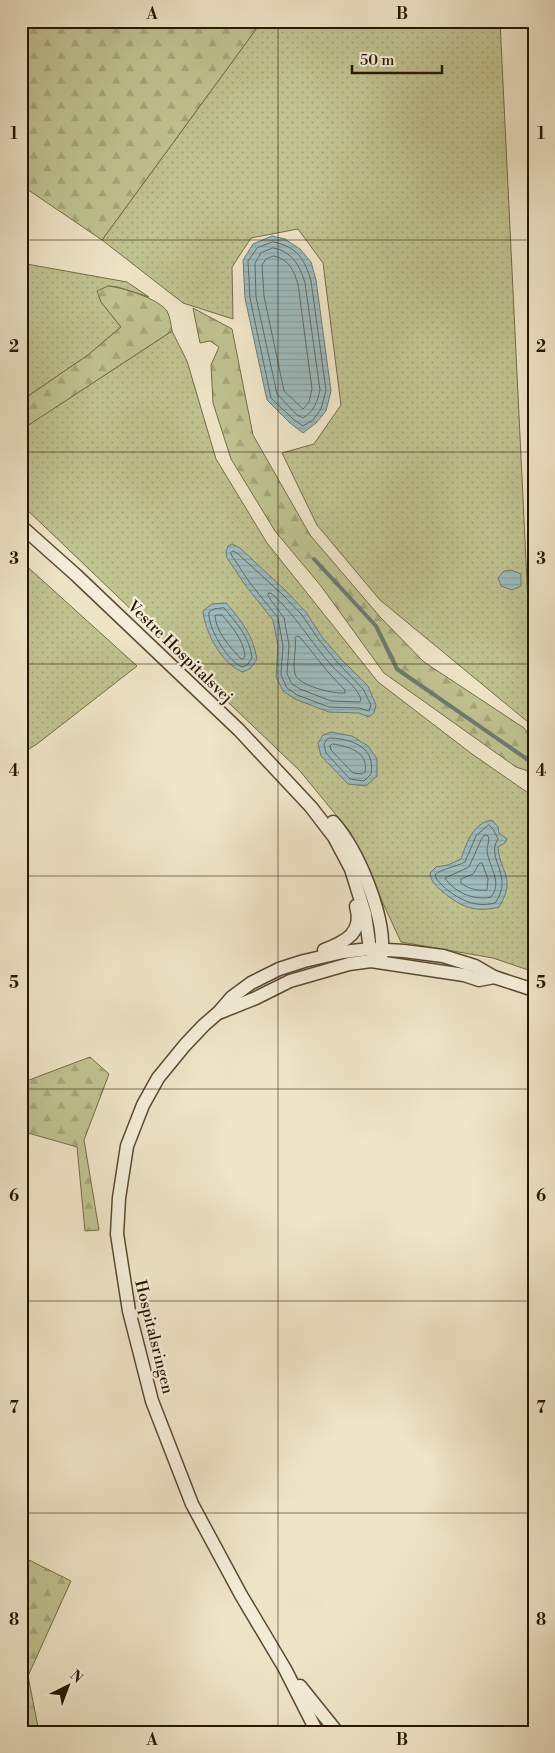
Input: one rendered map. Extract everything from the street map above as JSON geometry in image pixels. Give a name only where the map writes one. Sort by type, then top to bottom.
[{"type":"street","name":"Vestre Hospitalsvej","points":[[21,526],[76,575],[239,730],[311,806],[334,837],[351,869],[378,954]]},
{"type":"street","points":[[294,964],[308,954],[344,942],[353,934],[357,924],[358,911],[346,874],[311,806]]},
{"type":"street","name":"Hospitalsringen","points":[[317,1731],[285,1669],[241,1595],[192,1504],[152,1401],[129,1311],[117,1234],[119,1198],[127,1146],[143,1104],[158,1078],[185,1045],[232,997],[251,983],[279,969],[343,952],[443,956],[475,966],[494,977],[534,990]]},
{"type":"street","name":"Hospitalsringen","points":[[219,1012],[256,998],[290,981],[349,964],[371,961],[378,954]]},
{"type":"street","name":"Hospitalsringen","points":[[285,1669],[336,1732]]},
{"type":"green space","points":[[21,21],[262,21],[102,240],[21,185]]},
{"type":"green space","points":[[262,21],[500,21],[534,727],[380,600],[317,525],[282,453],[314,444],[341,405],[323,263],[298,229],[251,238],[232,267],[233,319],[183,303],[102,240]]},
{"type":"green space","points":[[529,21],[534,21],[534,174],[529,172]]},
{"type":"green space","points":[[21,263],[127,282],[149,297],[118,287],[108,286],[101,302],[121,327],[88,355],[21,401]]},
{"type":"green space","points":[[108,286],[140,294],[162,306],[168,313],[172,331],[21,430],[21,401],[88,355],[121,327],[101,302],[97,291]]},
{"type":"green space","points":[[193,308],[232,329],[253,435],[310,535],[381,618],[424,662],[524,728],[534,741],[534,773],[516,767],[384,673],[321,586],[275,531],[231,459],[213,403],[211,365],[219,347],[210,341],[200,343]]},
{"type":"green space","points":[[172,331],[187,361],[216,459],[267,543],[378,682],[472,754],[534,797],[534,972],[493,958],[401,942],[350,832],[300,771],[21,504],[21,430]]},
{"type":"green space","points":[[21,561],[137,666],[37,744],[21,754]]},
{"type":"green space","points":[[90,1057],[109,1074],[84,1140],[99,1230],[85,1231],[77,1147],[21,1131],[21,1083]]},
{"type":"green space","points":[[21,1556],[71,1581],[28,1676],[39,1732],[21,1732]]},
{"type":"water","points":[[272,236],[285,239],[300,249],[311,262],[316,280],[331,391],[326,411],[316,423],[303,433],[267,400],[245,298],[243,260],[253,244]]},
{"type":"water","points":[[232,544],[240,548],[306,612],[322,637],[368,686],[376,705],[374,713],[369,717],[359,713],[329,712],[295,699],[283,691],[276,677],[278,646],[273,620],[227,558],[228,546]]},
{"type":"water","points":[[511,570],[521,574],[521,586],[512,590],[501,586],[498,578],[504,571]]},
{"type":"water","points":[[226,603],[246,628],[255,650],[257,659],[251,668],[243,672],[228,662],[216,647],[204,619],[203,611],[212,604]]},
{"type":"water","points":[[331,732],[352,736],[368,746],[377,759],[377,776],[366,786],[348,784],[321,756],[318,743],[323,735]]},
{"type":"water","points":[[492,820],[498,827],[499,833],[507,839],[505,843],[498,847],[506,876],[507,889],[499,907],[475,909],[456,902],[440,890],[430,873],[436,867],[448,865],[461,859],[468,840],[475,829],[485,822]]},
{"type":"waterway","points":[[314,559],[376,626],[397,669],[534,764]]}]
